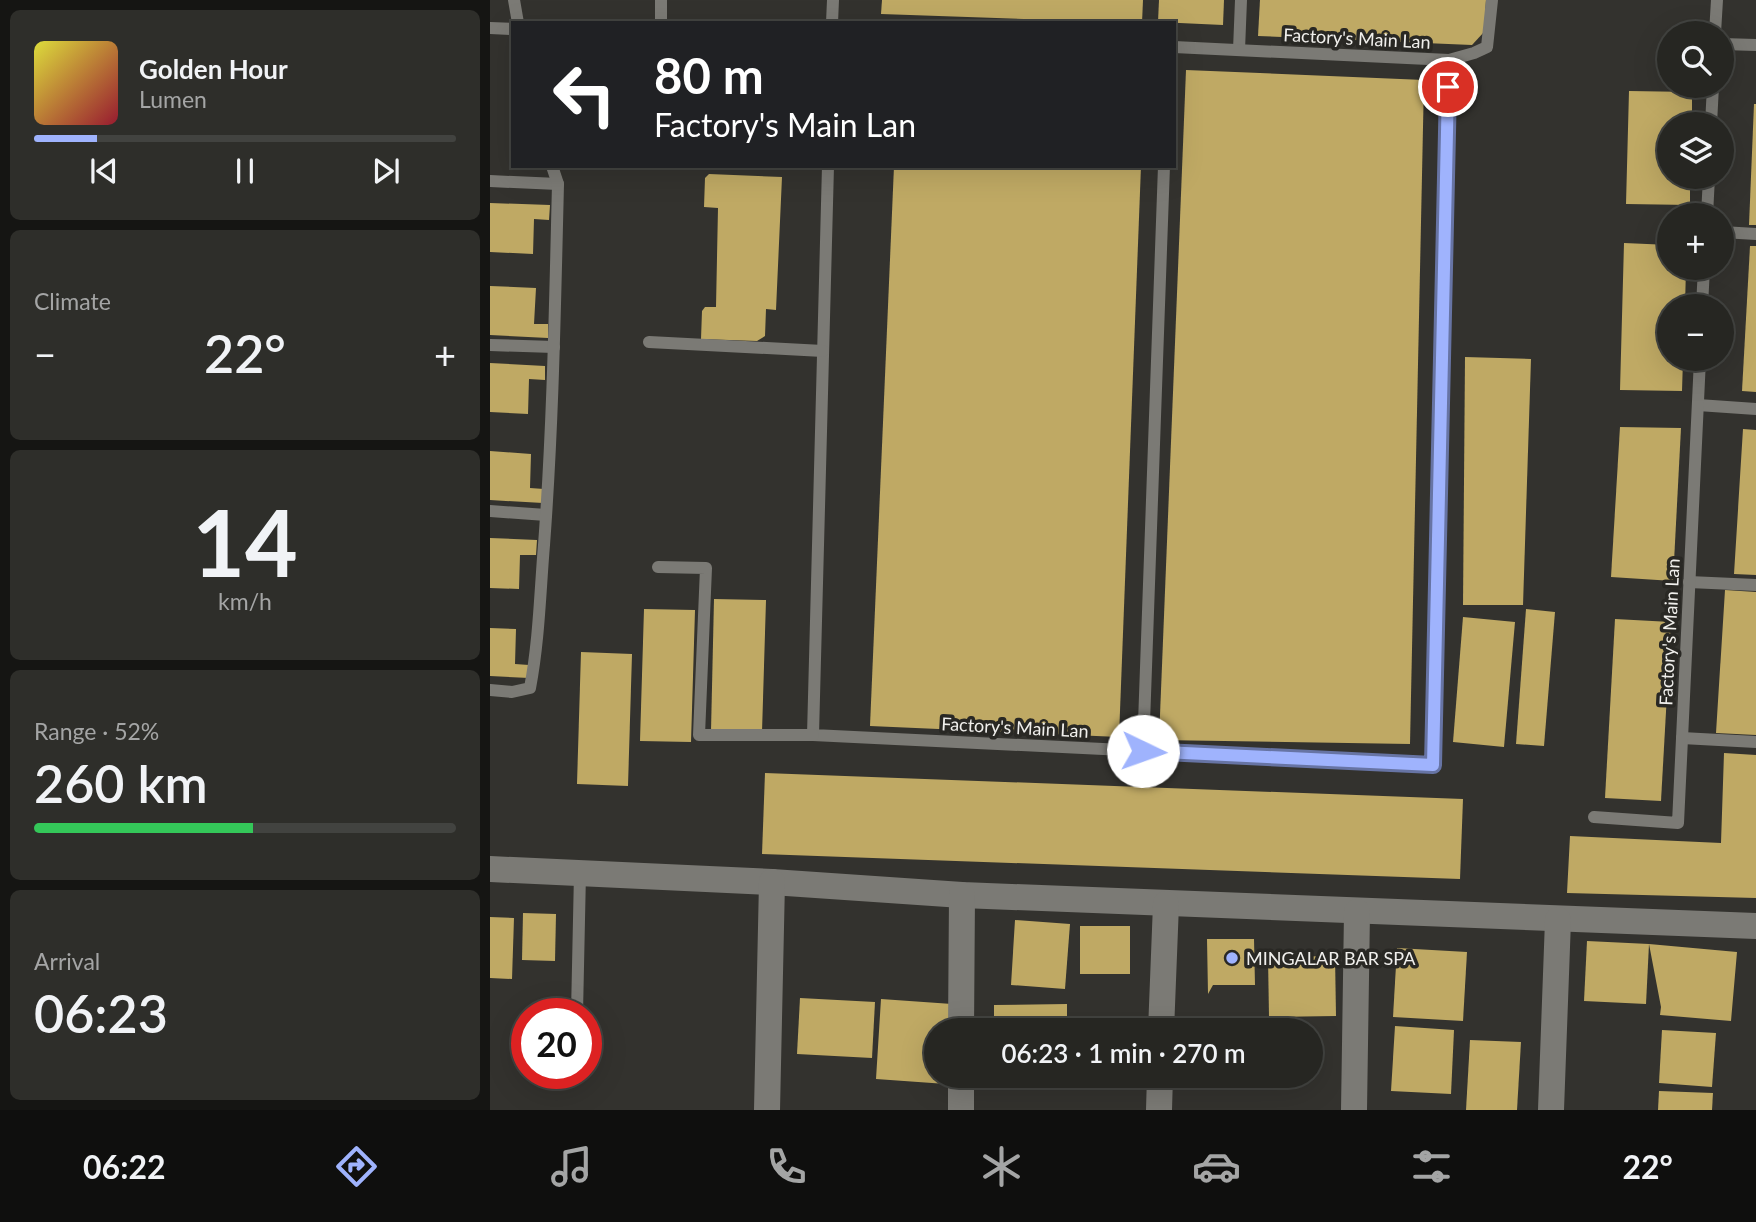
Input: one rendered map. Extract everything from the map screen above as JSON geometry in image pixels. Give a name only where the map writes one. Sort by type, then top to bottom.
[{"type":"street","points":[[490,869],[772,882],[962,895],[1756,926]]},
{"type":"street","points":[[767,1110],[772,882]]},
{"type":"street","points":[[961,1018],[962,895]]},
{"type":"street","points":[[1162,1018],[1166,904]]},
{"type":"street","points":[[1354,1110],[1357,912]]},
{"type":"street","points":[[1551,1110],[1558,920]]},
{"type":"street","points":[[961,1088],[961,1110]]},
{"type":"street","points":[[1158,1110],[1159,1088]]},
{"type":"lane","points":[[514,0],[518,21]]},
{"type":"lane","points":[[661,0],[661,21]]},
{"type":"lane","points":[[832,21],[833,0]]},
{"type":"lane","points":[[1239,50],[1241,0]]},
{"type":"lane","points":[[1449,60],[1474,54],[1487,47],[1492,0]]},
{"type":"lane","points":[[1716,21],[1717,0]]},
{"type":"lane","points":[[490,28],[511,29]]},
{"type":"lane","points":[[1734,44],[1756,45]]},
{"type":"lane","name":"Factory's Main Lan","points":[[658,567],[706,568],[699,735],[813,735],[1433,765],[1449,60],[1176,47]]},
{"type":"lane","points":[[490,690],[512,692],[530,688],[535,660],[546,515],[554,347],[558,184],[553,168]]},
{"type":"lane","points":[[813,735],[828,168]]},
{"type":"lane","points":[[1143,751],[1164,168]]},
{"type":"lane","points":[[490,181],[558,184]]},
{"type":"lane","points":[[1734,233],[1756,234]]},
{"type":"lane","points":[[649,342],[823,351]]},
{"type":"lane","points":[[490,345],[554,347]]},
{"type":"lane","name":"Factory's Main Lan","points":[[1594,817],[1678,823],[1699,371]]},
{"type":"lane","points":[[1698,405],[1756,410]]},
{"type":"lane","points":[[490,511],[546,515]]},
{"type":"lane","points":[[1689,582],[1756,585]]},
{"type":"lane","points":[[1682,738],[1756,742]]},
{"type":"lane","points":[[577,998],[580,873]]},
{"type":"building","points":[[882,0],[1143,0],[1142,21],[881,14]]},
{"type":"building","points":[[1159,0],[1224,0],[1223,25],[1158,21]]},
{"type":"building","points":[[1260,0],[1486,0],[1484,32],[1472,45],[1258,36]]},
{"type":"building","points":[[1186,70],[1424,80],[1410,744],[1159,740]]},
{"type":"building","points":[[1629,91],[1657,91],[1657,98],[1692,98],[1692,112],[1657,112],[1657,189],[1690,189],[1690,203],[1626,204]]},
{"type":"building","points":[[1754,104],[1756,225],[1749,225]]},
{"type":"building","points":[[894,168],[1141,168],[1119,737],[870,726]]},
{"type":"building","points":[[709,174],[782,177],[776,310],[766,309],[765,336],[757,341],[701,339],[702,311],[705,307],[716,307],[718,208],[704,207],[705,178]]},
{"type":"building","points":[[490,203],[550,205],[549,220],[534,219],[533,254],[490,252]]},
{"type":"building","points":[[1624,243],[1657,244],[1657,280],[1686,280],[1685,294],[1657,294],[1657,371],[1683,371],[1682,391],[1620,390]]},
{"type":"building","points":[[1750,246],[1756,246],[1756,392],[1742,391]]},
{"type":"building","points":[[490,286],[536,288],[534,324],[548,324],[548,338],[490,335]]},
{"type":"building","points":[[1465,357],[1531,359],[1523,605],[1463,605]]},
{"type":"building","points":[[490,363],[545,366],[545,380],[529,379],[528,414],[490,412]]},
{"type":"building","points":[[1620,427],[1681,428],[1673,581],[1611,577]]},
{"type":"building","points":[[1743,429],[1756,430],[1756,575],[1734,574]]},
{"type":"building","points":[[490,451],[531,454],[530,488],[544,489],[543,503],[490,500]]},
{"type":"building","points":[[490,538],[537,540],[536,555],[520,555],[519,589],[490,588]]},
{"type":"building","points":[[1725,590],[1756,592],[1756,735],[1716,733]]},
{"type":"building","points":[[714,599],[766,600],[762,732],[711,731]]},
{"type":"building","points":[[644,609],[695,610],[691,742],[640,741]]},
{"type":"building","points":[[1526,609],[1555,612],[1544,746],[1516,744]]},
{"type":"building","points":[[1463,617],[1515,622],[1504,747],[1453,742]]},
{"type":"building","points":[[1615,619],[1671,622],[1661,801],[1605,798]]},
{"type":"building","points":[[490,628],[516,629],[515,664],[529,665],[529,678],[490,676]]},
{"type":"building","points":[[581,652],[632,654],[628,786],[577,784]]},
{"type":"building","points":[[1724,753],[1756,755],[1756,898],[1567,893],[1570,836],[1721,843]]},
{"type":"building","points":[[765,773],[1463,799],[1460,879],[762,854]]},
{"type":"building","points":[[523,913],[556,914],[555,961],[522,960]]},
{"type":"building","points":[[490,917],[514,918],[512,979],[490,978]]},
{"type":"building","points":[[1015,920],[1070,924],[1065,989],[1011,985]]},
{"type":"building","points":[[1080,926],[1130,926],[1130,974],[1080,974]]},
{"type":"building","points":[[1207,939],[1254,939],[1255,985],[1213,985],[1208,994]]},
{"type":"building","points":[[1587,941],[1649,944],[1646,1004],[1584,1001]]},
{"type":"building","points":[[1649,944],[1737,952],[1731,1021],[1660,1015],[1661,1007]]},
{"type":"building","points":[[1397,948],[1467,952],[1463,1021],[1393,1017]]},
{"type":"building","points":[[1335,956],[1336,1016],[1269,1017],[1268,957]]},
{"type":"building","points":[[800,998],[875,1002],[872,1058],[797,1054]]},
{"type":"building","points":[[881,999],[952,1004],[951,1018],[924,1018],[924,1082],[876,1079]]},
{"type":"building","points":[[1067,1004],[1067,1018],[994,1018],[994,1005]]},
{"type":"building","points":[[1395,1026],[1454,1030],[1451,1094],[1391,1091]]},
{"type":"building","points":[[1662,1030],[1716,1033],[1712,1087],[1659,1083]]},
{"type":"building","points":[[1470,1040],[1521,1042],[1517,1110],[1466,1110]]},
{"type":"building","points":[[1659,1091],[1713,1093],[1712,1110],[1658,1110]]},
{"type":"place","name":"MINGALAR BAR SPA","points":[[1232,958]]},
{"type":"route","points":[[1143,751],[1433,765],[1448,87]]}]
